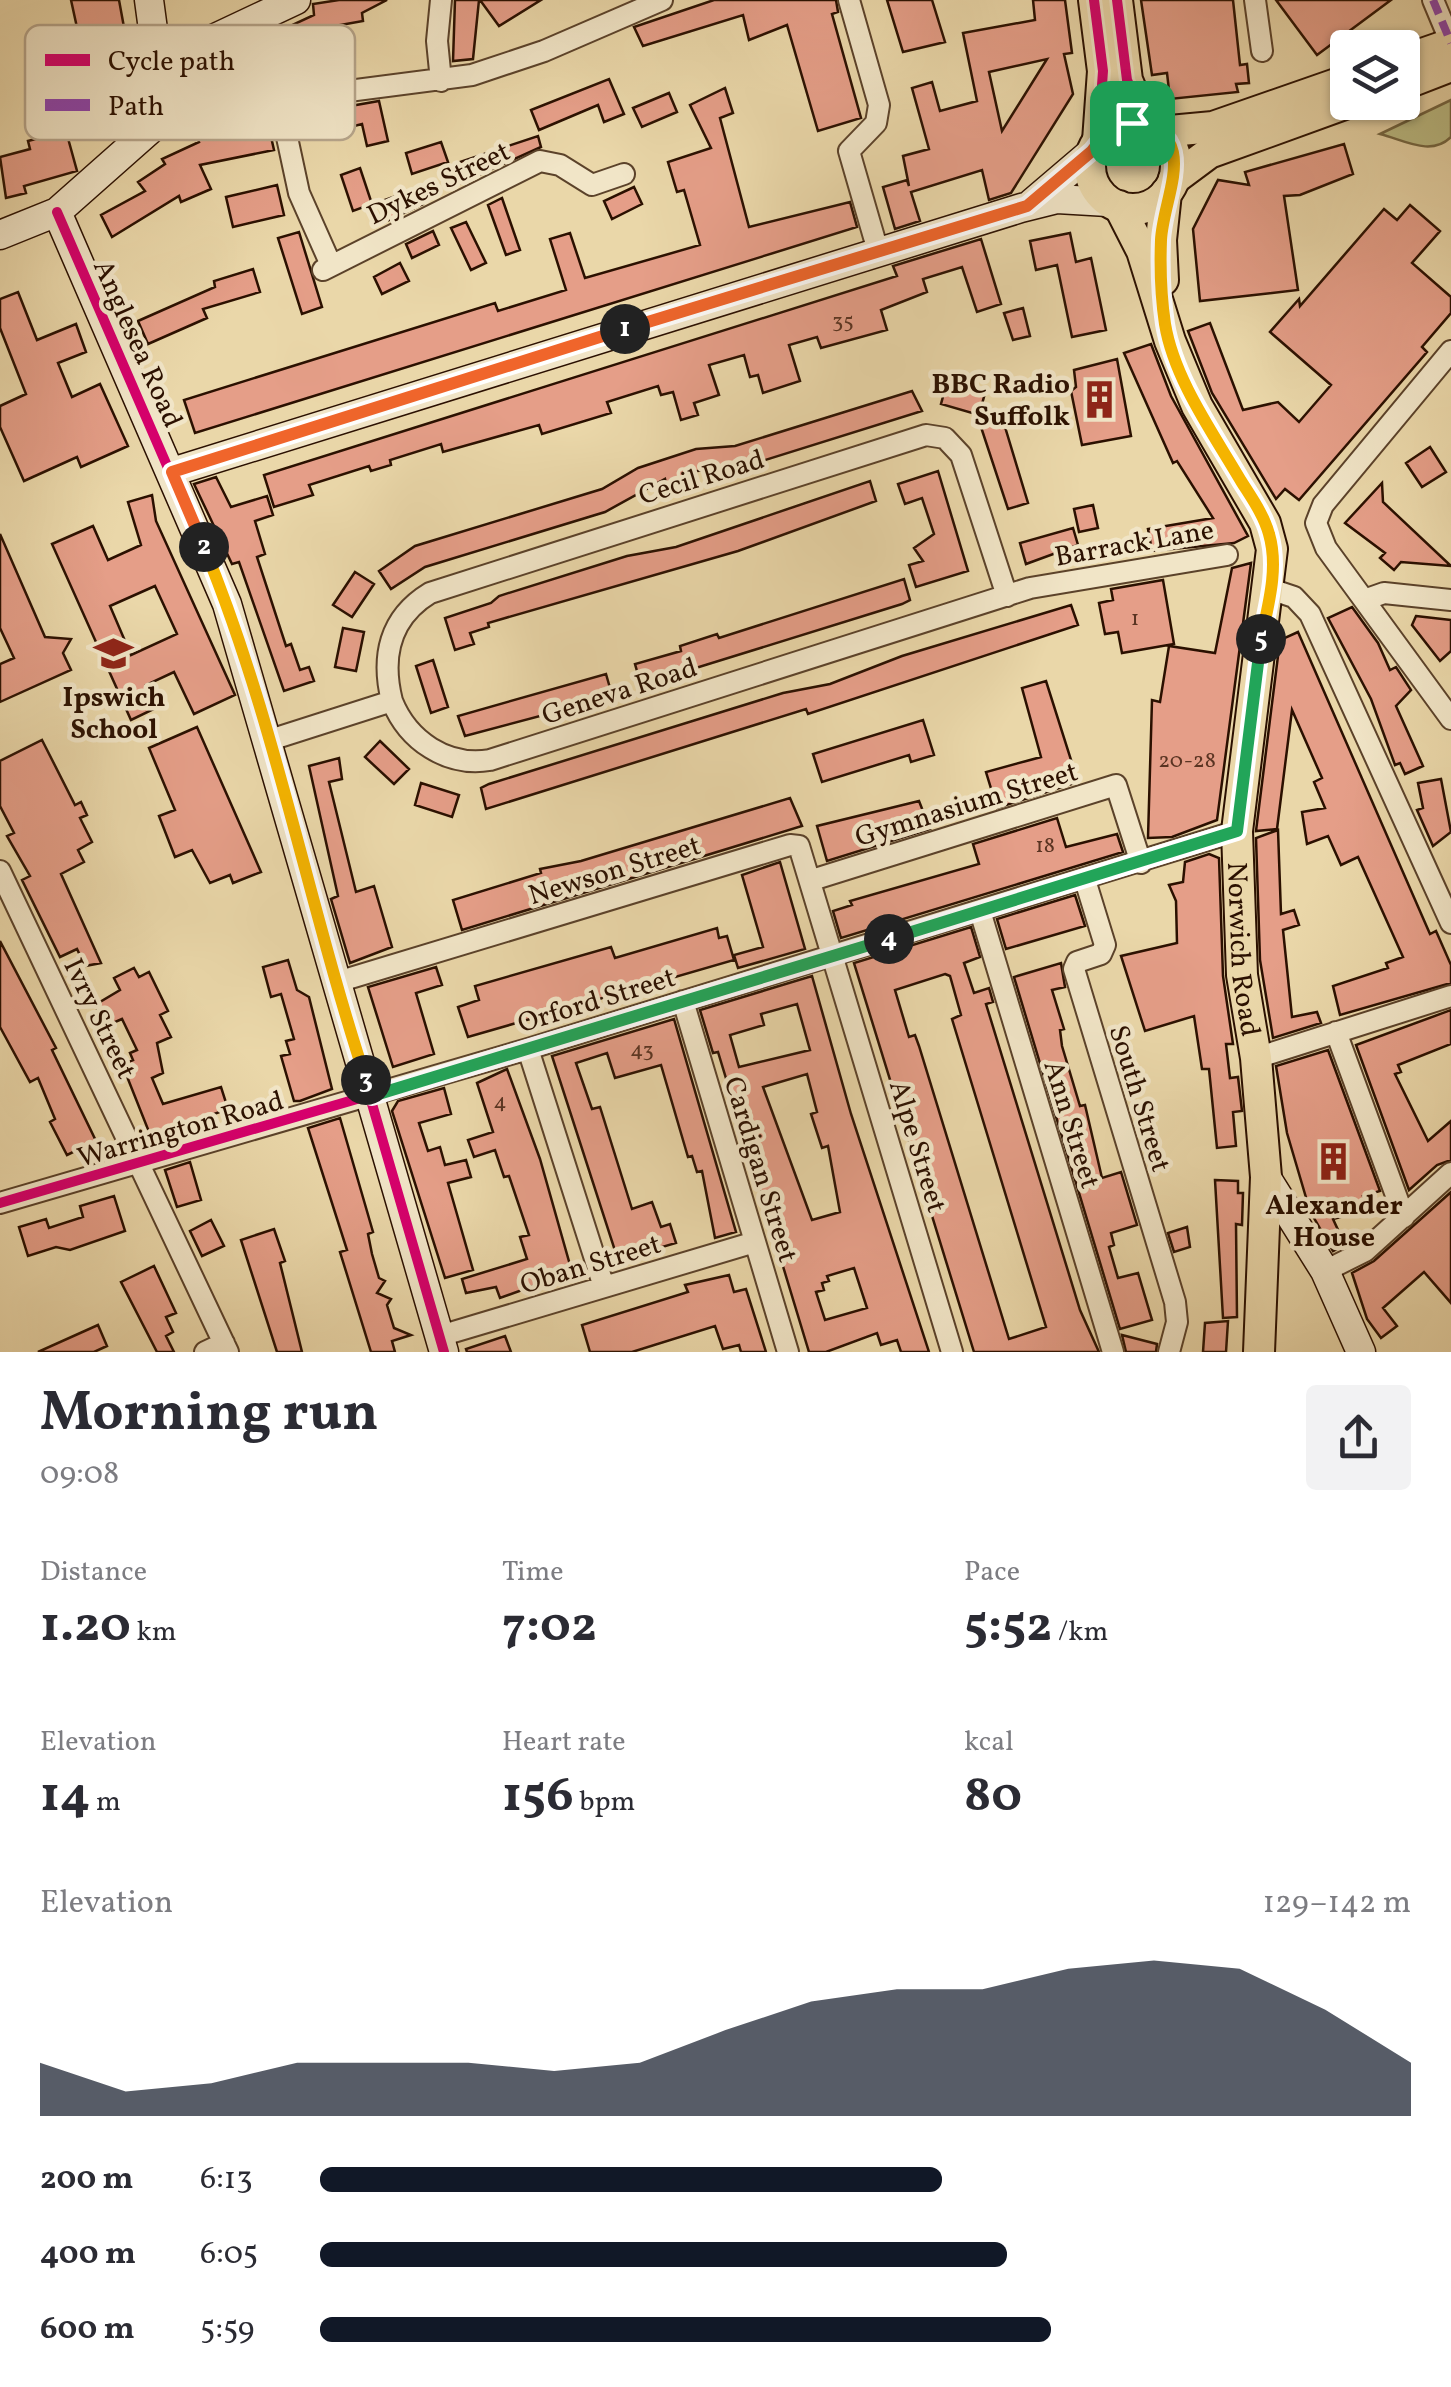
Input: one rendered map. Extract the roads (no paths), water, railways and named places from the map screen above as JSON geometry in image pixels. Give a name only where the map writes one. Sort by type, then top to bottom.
[{"type":"main road","points":[[1094,0],[1103,71],[1094,184],[1113,204],[1142,251],[1165,321]]},
{"type":"main road","points":[[1118,0],[1127,80],[1152,128],[1174,154],[1161,240],[1165,321]]},
{"type":"main road","points":[[1420,55],[1451,44]]},
{"type":"main road","points":[[1420,78],[1451,66]]},
{"type":"main road","points":[[1095,146],[1119,125],[1213,127],[1330,86]]},
{"type":"main road","points":[[1113,204],[1141,208],[1210,153],[1330,109]]},
{"type":"main road","name":"Norwich Road","points":[[1165,321],[1197,406],[1262,516],[1272,548],[1270,589],[1244,751],[1237,831],[1237,912],[1256,1058],[1266,1177],[1259,1352]]},
{"type":"street","points":[[149,0],[152,25]]},
{"type":"street","points":[[243,25],[296,0]]},
{"type":"street","points":[[441,0],[437,41],[442,81]]},
{"type":"street","points":[[355,91],[442,81],[528,57],[662,0]]},
{"type":"street","points":[[849,0],[879,106],[876,123],[849,151],[878,251]]},
{"type":"street","points":[[1255,0],[1262,51]]},
{"type":"street","points":[[1433,0],[1451,44]]},
{"type":"street","points":[[0,235],[57,212],[138,140]]},
{"type":"street","name":"Dykes Street","points":[[288,140],[304,208],[327,268],[540,161],[560,164],[592,185],[624,174]]},
{"type":"street","points":[[1027,206],[1095,146]]},
{"type":"street","points":[[172,472],[1027,206],[1057,199],[1113,204]]},
{"type":"street","name":"Anglesea Road","points":[[57,212],[227,604],[270,740],[334,983],[372,1096],[442,1344]]},
{"type":"street","points":[[1451,350],[1319,512],[1320,539],[1367,598],[1451,718]]},
{"type":"street","name":"Cecil Road","points":[[392,701],[385,670],[392,635],[406,611],[430,593],[926,435],[945,438],[961,455],[1007,596]]},
{"type":"street","name":"Barrack Lane","points":[[1007,596],[1227,555]]},
{"type":"street","points":[[1270,589],[1294,596],[1310,614],[1451,923]]},
{"type":"street","points":[[1367,598],[1388,593],[1451,600]]},
{"type":"street","name":"Geneva Road","points":[[392,701],[404,724],[435,751],[461,762],[490,760],[1007,596]]},
{"type":"street","points":[[270,740],[392,701]]},
{"type":"street","name":"Gymnasium Street","points":[[812,880],[1116,785],[1141,863]]},
{"type":"street","name":"Orford Street","points":[[372,1096],[1237,831]]},
{"type":"street","name":"Newson Street","points":[[334,983],[790,845],[802,850],[833,956]]},
{"type":"street","name":"Ivry Street","points":[[0,871],[140,1163],[219,1349]]},
{"type":"street","name":"South Street","points":[[1085,880],[1105,945],[1100,954],[1073,966],[1175,1302],[1176,1322],[1169,1352]]},
{"type":"street","name":"Ann Street","points":[[980,911],[1113,1352]]},
{"type":"street","name":"Alpe Street","points":[[833,956],[952,1352]]},
{"type":"street","points":[[1256,1058],[1451,996]]},
{"type":"street","name":"Cardigan Street","points":[[683,1001],[788,1352]]},
{"type":"street","points":[[1336,1032],[1404,1217]]},
{"type":"street","points":[[528,1048],[604,1287]]},
{"type":"street","name":"Warrington Road","points":[[0,1203],[372,1096]]},
{"type":"street","points":[[1325,1271],[1365,1251],[1451,1173]]},
{"type":"street","points":[[1266,1177],[1325,1271],[1362,1352]]},
{"type":"street","name":"Oban Street","points":[[442,1344],[604,1287],[755,1242]]},
{"type":"place","name":"BBC Radio Suffolk","points":[[1100,399]]},
{"type":"place","name":"Ipswich School","points":[[114,654]]},
{"type":"place","name":"Alexander House","points":[[1334,1162]]}]
